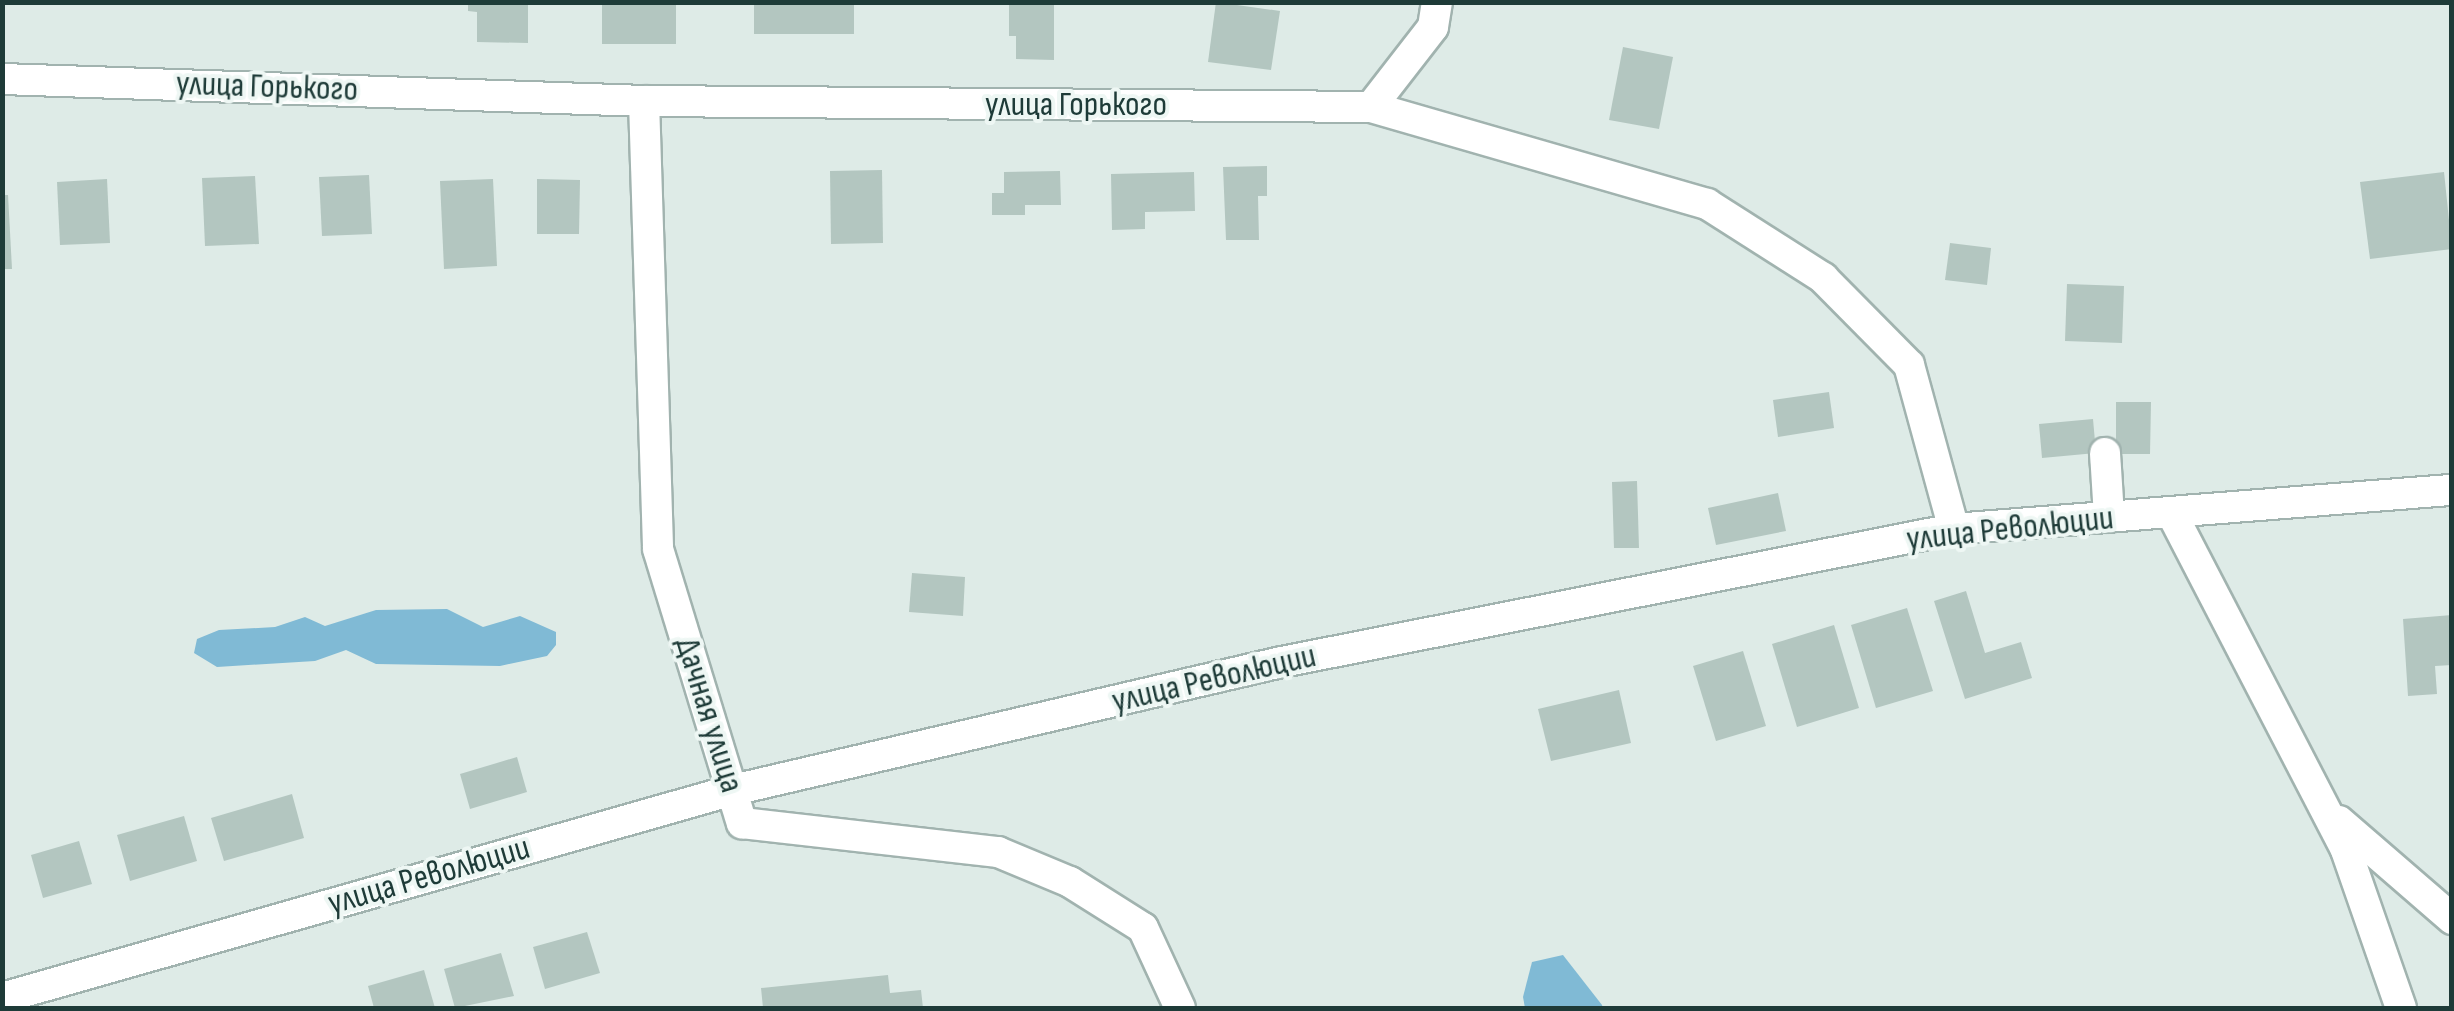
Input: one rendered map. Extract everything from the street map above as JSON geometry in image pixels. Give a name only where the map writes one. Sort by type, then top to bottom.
[{"type":"street","points":[[1371,107],[1433,28],[1438,2]]},
{"type":"street","points":[[2,57],[17,78]]},
{"type":"street","name":"улица Горького","points":[[17,78],[644,101],[1371,107],[1707,204],[1824,278],[1909,365],[1954,529]]},
{"type":"street","name":"Дачная улица","points":[[644,101],[658,549],[742,823],[998,852],[1070,882],[1143,928],[1180,1008]]},
{"type":"street","points":[[2105,453],[2109,517]]},
{"type":"street","name":"улица Революции","points":[[2,998],[733,790],[1277,663],[1954,529],[2452,490]]},
{"type":"street","points":[[2172,514],[2329,813],[2346,850],[2401,1008]]},
{"type":"street","points":[[2329,813],[2452,918]]},
{"type":"water","points":[[447,609],[483,627],[520,616],[556,632],[556,645],[547,656],[500,666],[376,664],[346,650],[315,661],[217,667],[194,653],[197,639],[219,630],[275,627],[305,617],[325,626],[376,610]]},
{"type":"water","points":[[1563,955],[1603,1008],[1525,1008],[1523,997],[1532,962]]},
{"type":"building","points":[[468,2],[528,2],[528,43],[477,42],[477,12],[468,11]]},
{"type":"building","points":[[602,2],[676,2],[676,44],[602,44]]},
{"type":"building","points":[[754,2],[854,2],[854,34],[754,34]]},
{"type":"building","points":[[1009,2],[1054,2],[1054,60],[1016,59],[1016,36],[1009,36]]},
{"type":"building","points":[[1216,2],[1280,11],[1271,70],[1208,62]]},
{"type":"building","points":[[1623,47],[1673,57],[1659,129],[1609,120]]},
{"type":"building","points":[[1267,166],[1267,196],[1258,196],[1259,240],[1226,240],[1223,167]]},
{"type":"building","points":[[882,170],[883,243],[831,244],[830,171]]},
{"type":"building","points":[[1060,171],[1061,205],[1025,205],[1025,215],[992,215],[992,193],[1004,193],[1004,172]]},
{"type":"building","points":[[1194,172],[1195,211],[1145,212],[1145,229],[1112,230],[1111,174]]},
{"type":"building","points":[[2444,172],[2452,249],[2370,259],[2360,182]]},
{"type":"building","points":[[369,175],[372,234],[322,236],[319,177]]},
{"type":"building","points":[[255,176],[259,244],[205,246],[202,178]]},
{"type":"building","points":[[107,179],[110,243],[60,245],[57,182]]},
{"type":"building","points":[[493,179],[497,266],[444,269],[440,181]]},
{"type":"building","points":[[537,179],[580,180],[579,234],[537,234]]},
{"type":"building","points":[[2,195],[8,195],[12,269],[2,269]]},
{"type":"building","points":[[1950,243],[1991,248],[1987,285],[1945,280]]},
{"type":"building","points":[[2067,284],[2124,286],[2122,343],[2065,341]]},
{"type":"building","points":[[1829,392],[1834,428],[1778,437],[1773,400]]},
{"type":"building","points":[[2116,402],[2151,402],[2150,454],[2116,454]]},
{"type":"building","points":[[2093,419],[2096,453],[2042,458],[2039,424]]},
{"type":"building","points":[[1637,481],[1639,548],[1614,548],[1612,482]]},
{"type":"building","points":[[1778,493],[1786,531],[1716,545],[1708,508]]},
{"type":"building","points":[[912,573],[965,577],[963,616],[909,612]]},
{"type":"building","points":[[1966,591],[1985,653],[2021,642],[2032,678],[1965,699],[1934,601]]},
{"type":"building","points":[[1907,608],[1933,691],[1876,708],[1851,625]]},
{"type":"building","points":[[2452,615],[2452,665],[2435,666],[2437,694],[2408,696],[2403,619]]},
{"type":"building","points":[[1834,625],[1859,708],[1797,727],[1772,644]]},
{"type":"building","points":[[1743,651],[1766,726],[1716,741],[1693,666]]},
{"type":"building","points":[[1619,690],[1631,743],[1551,761],[1538,709]]},
{"type":"building","points":[[517,757],[527,792],[470,809],[460,774]]},
{"type":"building","points":[[292,794],[304,838],[224,861],[211,818]]},
{"type":"building","points":[[184,816],[197,861],[130,881],[117,835]]},
{"type":"building","points":[[79,841],[92,884],[43,898],[31,855]]},
{"type":"building","points":[[587,932],[600,973],[545,989],[533,947]]},
{"type":"building","points":[[501,953],[514,996],[455,1008],[444,969]]},
{"type":"building","points":[[424,970],[435,1008],[374,1008],[368,986]]},
{"type":"building","points":[[888,975],[890,993],[921,990],[923,1008],[763,1008],[761,988]]}]
